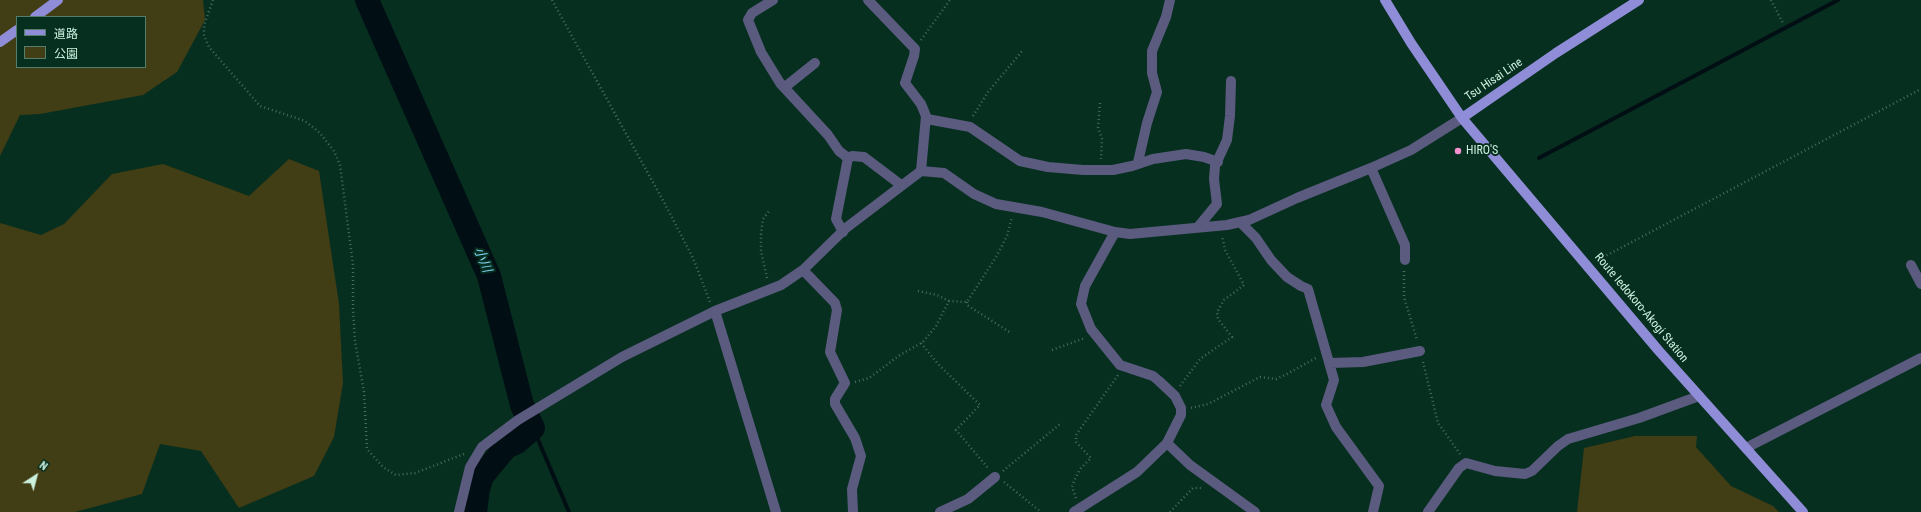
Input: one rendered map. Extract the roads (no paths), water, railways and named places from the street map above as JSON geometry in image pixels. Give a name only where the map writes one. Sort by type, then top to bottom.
[{"type":"main road","points":[[36,16],[58,0]]},
{"type":"main road","name":"Tsu Hisai Line","points":[[1385,0],[1411,43],[1462,118],[1556,53],[1639,0]]},
{"type":"main road","points":[[0,42],[16,31]]},
{"type":"main road","name":"Route Iedokoro-Akogi Station","points":[[1462,118],[1699,396],[1803,512]]},
{"type":"street","points":[[773,0],[752,13],[748,20],[761,52],[780,83],[828,135],[839,151],[848,158]]},
{"type":"street","points":[[868,0],[915,49],[905,83],[921,104],[927,119],[921,171]]},
{"type":"street","points":[[1138,162],[1147,123],[1157,92],[1151,64],[1152,52],[1166,17],[1170,0]]},
{"type":"street","points":[[785,87],[815,63]]},
{"type":"street","points":[[1198,227],[1217,204],[1214,180],[1218,162],[1227,140],[1230,116],[1231,80]]},
{"type":"street","points":[[459,512],[470,467],[482,447],[518,420],[622,357],[715,312],[781,285],[803,270],[843,232],[901,185],[921,171],[944,173],[974,194],[996,204],[1042,212],[1115,232],[1130,234],[1220,226],[1240,222],[1371,168],[1411,150],[1462,118]]},
{"type":"street","points":[[927,119],[970,127],[1020,161],[1067,169],[1102,170],[1126,167],[1138,162],[1186,154],[1204,157],[1218,162]]},
{"type":"street","points":[[848,158],[852,156],[864,157],[901,185]]},
{"type":"street","points":[[843,232],[836,218],[848,158]]},
{"type":"street","points":[[1371,168],[1405,245],[1405,260]]},
{"type":"street","points":[[1240,222],[1256,238],[1271,260],[1287,277],[1308,289],[1334,380],[1326,405],[1336,427],[1379,486],[1373,512]]},
{"type":"street","points":[[1078,509],[1127,479],[1167,443],[1179,421],[1181,410],[1173,394],[1153,376],[1120,365],[1091,330],[1081,304],[1085,286],[1115,232]]},
{"type":"street","points":[[1912,266],[1921,284]]},
{"type":"street","points":[[803,270],[835,303],[837,310],[830,352],[845,383],[835,399],[835,404],[854,438],[861,456],[852,489],[853,512]]},
{"type":"street","points":[[715,312],[776,512]]},
{"type":"street","points":[[1328,361],[1363,362],[1420,351]]},
{"type":"street","points":[[1746,448],[1921,358]]},
{"type":"street","points":[[1428,512],[1459,468],[1466,464],[1495,471],[1525,474],[1532,471],[1558,446],[1568,439],[1639,418],[1699,396]]},
{"type":"street","points":[[1167,443],[1190,465],[1255,512]]},
{"type":"street","points":[[940,512],[968,499],[997,476]]},
{"type":"waterway","name":"小川","points":[[367,0],[489,276],[522,405],[533,428],[517,442],[506,447],[482,476],[478,489],[475,512]]},
{"type":"waterway","points":[[1539,158],[1838,0]]},
{"type":"waterway","points":[[533,428],[569,512]]},
{"type":"place","name":"HIRO'S","points":[[1458,151]]}]
